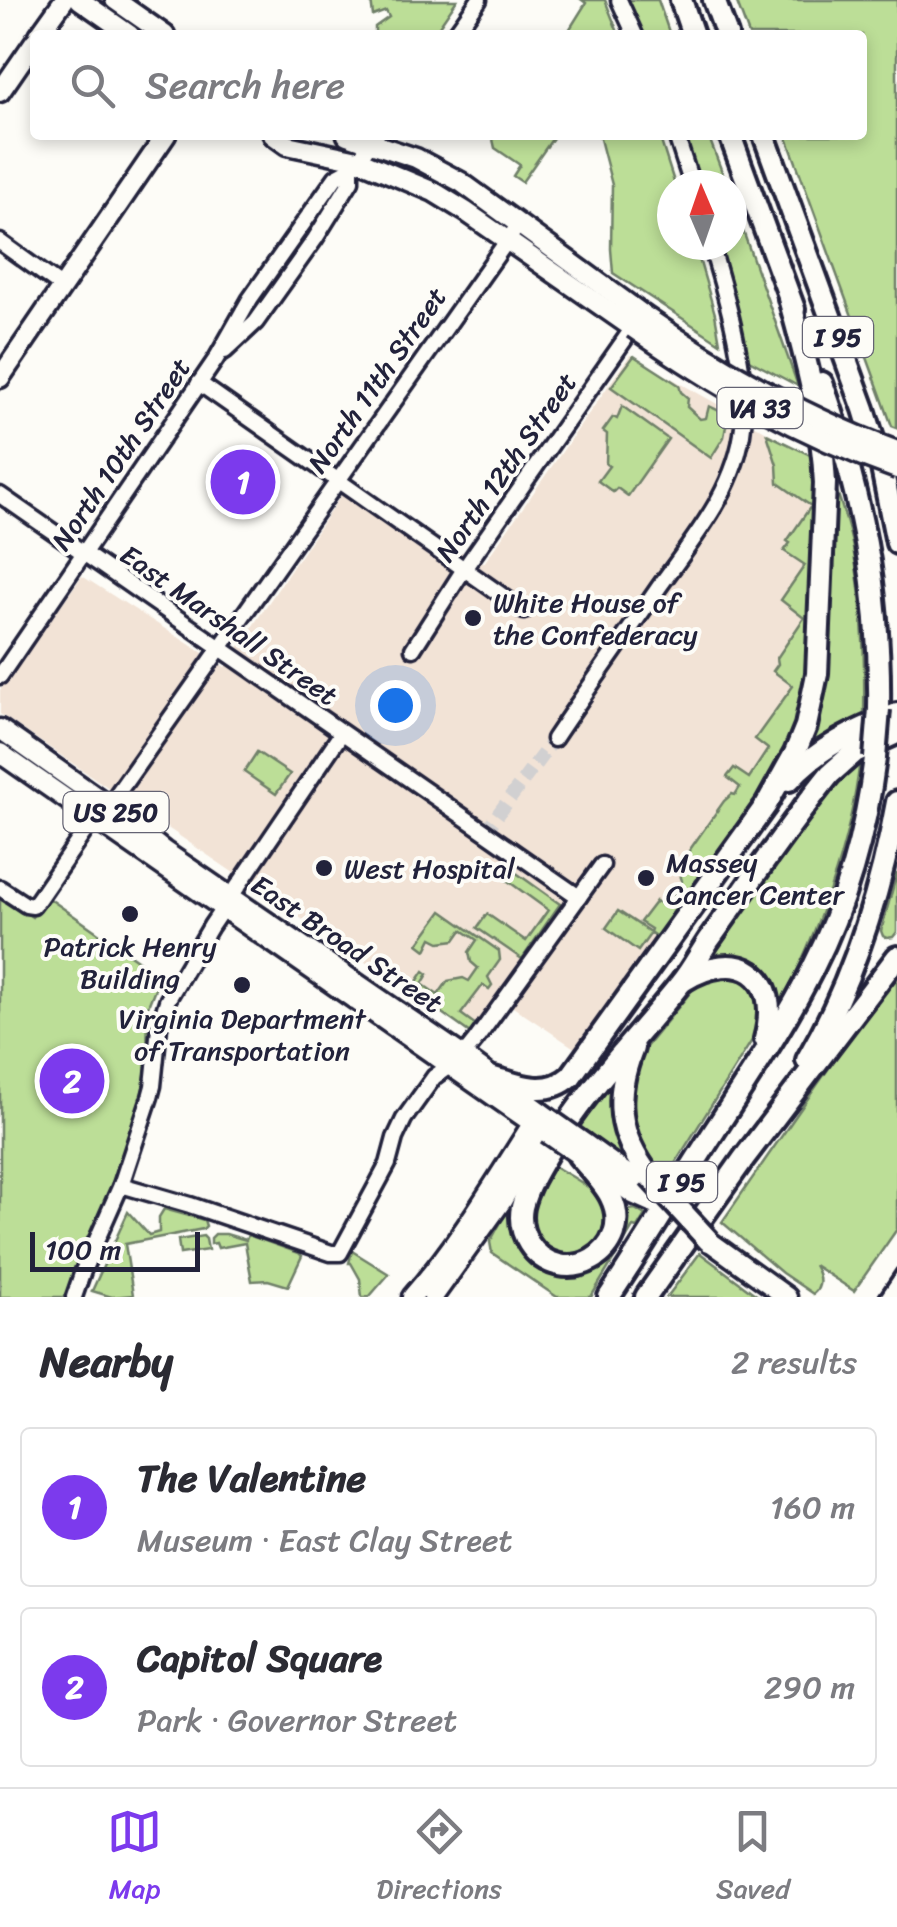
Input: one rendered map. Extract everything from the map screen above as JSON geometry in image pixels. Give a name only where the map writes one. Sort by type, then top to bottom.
[{"type":"highway","points":[[680,0],[691,30]]},
{"type":"highway","points":[[714,0],[725,30]]},
{"type":"highway","name":"I 95","points":[[608,1297],[802,989],[835,919],[863,827],[888,711],[862,514],[834,419],[732,140]]},
{"type":"highway","name":"I 95","points":[[766,140],[864,409],[882,468],[897,542]]},
{"type":"highway","points":[[494,1078],[539,1090],[555,1087],[571,1076],[766,805],[795,754],[817,674],[824,456],[789,298]]},
{"type":"highway","points":[[766,805],[796,772],[836,741],[888,711]]},
{"type":"highway","points":[[580,1150],[612,1197],[616,1223],[602,1252],[584,1263],[566,1266],[539,1256],[528,1242],[521,1216],[538,1170],[557,1138],[640,1029],[682,982],[830,774],[855,752],[897,733]]},
{"type":"highway","name":"I 95","points":[[646,1297],[794,1084],[820,1038],[842,990],[880,879],[897,802]]},
{"type":"highway","points":[[744,1158],[897,958]]},
{"type":"highway","points":[[682,982],[721,965],[745,969],[759,979],[768,998],[770,1016],[751,1073]]},
{"type":"highway","points":[[640,1029],[624,1074],[620,1102],[641,1185],[713,1244]]},
{"type":"main road","points":[[43,30],[64,0]]},
{"type":"main road","points":[[80,0],[123,30]]},
{"type":"main road","points":[[115,0],[158,30]]},
{"type":"main road","points":[[0,92],[30,48]]},
{"type":"main road","points":[[0,378],[163,140]]},
{"type":"main road","name":"VA 33","points":[[280,140],[434,192],[637,321],[759,389],[897,451]]},
{"type":"main road","name":"VA 33","points":[[378,140],[450,175],[519,224],[637,321],[740,398],[812,435],[897,469]]},
{"type":"main road","name":"East Broad Street","points":[[0,729],[102,813]]},
{"type":"main road","name":"East Broad Street","points":[[0,753],[164,851],[227,903],[580,1150],[641,1185],[662,1207],[787,1297]]},
{"type":"main road","name":"East Broad Street","points":[[456,1060],[494,1078],[544,1122]]},
{"type":"main road","points":[[412,1297],[544,1122]]},
{"type":"main road","points":[[433,1297],[502,1202],[544,1122]]},
{"type":"street","points":[[458,30],[479,0]]},
{"type":"street","points":[[620,0],[633,30]]},
{"type":"street","name":"North 10th Street","points":[[216,359],[256,322],[308,248],[373,140]]},
{"type":"street","points":[[678,140],[687,170]]},
{"type":"street","name":"North 10th Street","points":[[0,676],[216,359],[250,299],[304,221],[336,176],[355,164]]},
{"type":"street","points":[[304,221],[308,248]]},
{"type":"street","name":"North 11th Street","points":[[0,888],[32,906],[519,224]]},
{"type":"street","points":[[0,242],[61,286]]},
{"type":"street","points":[[554,739],[709,516],[734,467],[743,426],[744,390],[714,260]]},
{"type":"street","name":"North 12th Street","points":[[413,649],[464,569],[637,321]]},
{"type":"street","points":[[199,383],[524,611]]},
{"type":"street","name":"East Marshall Street","points":[[0,496],[579,897]]},
{"type":"street","points":[[74,1297],[122,1185],[153,1086],[162,1014],[170,996],[227,903],[342,734]]},
{"type":"street","points":[[122,1185],[340,1253],[388,1164],[399,1128],[431,1081],[456,1060],[602,866]]},
{"type":"shaded area","points":[[630,355],[815,459],[811,650],[775,779],[579,1051],[501,999],[474,1036],[0,714],[0,690],[82,576],[225,667],[342,494],[484,563]]},
{"type":"green space","points":[[371,0],[457,0],[436,30],[375,30],[389,17],[386,11],[373,16]]},
{"type":"green space","points":[[582,0],[605,0],[617,30],[569,30],[586,3]]},
{"type":"green space","points":[[627,0],[658,0],[668,30],[641,30]]},
{"type":"green space","points":[[736,0],[897,0],[897,428],[892,426],[788,140],[867,140],[867,30],[747,30]]},
{"type":"green space","points":[[493,140],[551,140],[522,182],[513,176],[520,165],[495,148]]},
{"type":"green space","points":[[600,140],[661,140],[670,170],[657,170],[657,260],[699,260],[720,343],[613,273],[612,185]]},
{"type":"green space","points":[[685,140],[710,140],[721,170],[694,170]]},
{"type":"green space","points":[[747,242],[798,386],[745,358],[722,260],[747,260]]},
{"type":"green space","points":[[634,356],[679,385],[688,398],[687,407],[700,419],[706,418],[709,406],[728,415],[724,437],[711,458],[611,387]]},
{"type":"green space","points":[[622,406],[668,439],[628,496],[617,488],[613,492],[598,481],[609,466],[607,434],[603,431],[613,417],[617,419]]},
{"type":"green space","points":[[767,434],[814,457],[811,650],[804,706],[775,779],[660,939],[651,933],[638,951],[606,928],[618,911],[650,932],[640,922],[656,901],[669,903],[673,898],[682,881],[680,874],[690,859],[686,855],[724,801],[740,787],[727,777],[734,768],[749,778],[768,749],[755,739],[793,686],[773,671],[777,658],[804,618],[781,600],[805,565],[784,551],[811,506],[778,483]]},
{"type":"green space","points":[[833,478],[857,574],[863,636],[864,719],[796,765]]},
{"type":"green space","points":[[257,752],[290,774],[276,794],[244,772]]},
{"type":"green space","points":[[860,760],[849,826],[830,889],[778,1010],[772,982],[758,963],[735,954],[706,957],[827,790]]},
{"type":"green space","points":[[508,867],[560,904],[522,959],[477,928],[487,914],[526,941],[548,910],[501,876]]},
{"type":"green space","points":[[897,873],[897,932],[887,938],[881,931]]},
{"type":"green space","points":[[0,895],[32,917],[47,897],[160,976],[148,1006],[147,1063],[129,1144],[102,1218],[64,1297],[0,1297]]},
{"type":"green space","points":[[442,911],[499,951],[500,960],[488,977],[492,985],[489,989],[483,985],[461,1014],[476,1025],[470,1033],[404,986],[414,986],[424,971],[428,974],[422,984],[438,995],[448,981],[469,981],[478,968],[471,962],[469,952],[477,940],[462,930],[455,940],[440,942],[432,938],[426,950],[418,944]]},
{"type":"green space","points":[[897,970],[897,1229],[854,1291],[814,1265],[819,1280],[813,1294],[722,1222]]},
{"type":"green space","points":[[714,975],[754,986],[760,1001],[761,1026],[666,1178],[637,1139],[630,1121],[631,1073],[646,1047],[698,983]]},
{"type":"green space","points":[[617,1071],[631,1165],[576,1125]]},
{"type":"green space","points":[[549,1163],[596,1194],[606,1218],[603,1234],[592,1246],[577,1253],[561,1254],[546,1249],[534,1236],[531,1209]]},
{"type":"green space","points":[[522,1184],[514,1206],[554,1272],[624,1227],[629,1210],[645,1215],[637,1228],[633,1227],[591,1297],[557,1297],[492,1253],[490,1242]]},
{"type":"green space","points":[[164,1209],[204,1220],[206,1226],[125,1244],[133,1295],[112,1297],[92,1291],[128,1212],[149,1235],[159,1232],[159,1217]]},
{"type":"green space","points":[[215,1234],[246,1240],[248,1235],[302,1256],[288,1286],[268,1280],[252,1281],[245,1243],[218,1248],[216,1243],[211,1244]]},
{"type":"green space","points":[[203,1236],[208,1250],[180,1254],[178,1240]]},
{"type":"green space","points":[[352,1251],[389,1274],[369,1297],[362,1297],[360,1279],[349,1263]]},
{"type":"green space","points":[[700,1253],[759,1297],[667,1297]]},
{"type":"tunnel","points":[[485,832],[554,739]]},
{"type":"railway","points":[[878,1297],[897,1269]]},
{"type":"place","name":"The Valentine","points":[[243,482]]},
{"type":"place","name":"White House of the Confederacy","points":[[473,618]]},
{"type":"place","name":"West Hospital","points":[[324,868]]},
{"type":"place","name":"Massey Cancer Center","points":[[646,878]]},
{"type":"place","name":"Patrick Henry Building","points":[[130,914]]},
{"type":"place","name":"Virginia Department of Transportation","points":[[242,985]]},
{"type":"place","name":"Capitol Square","points":[[72,1081]]}]
